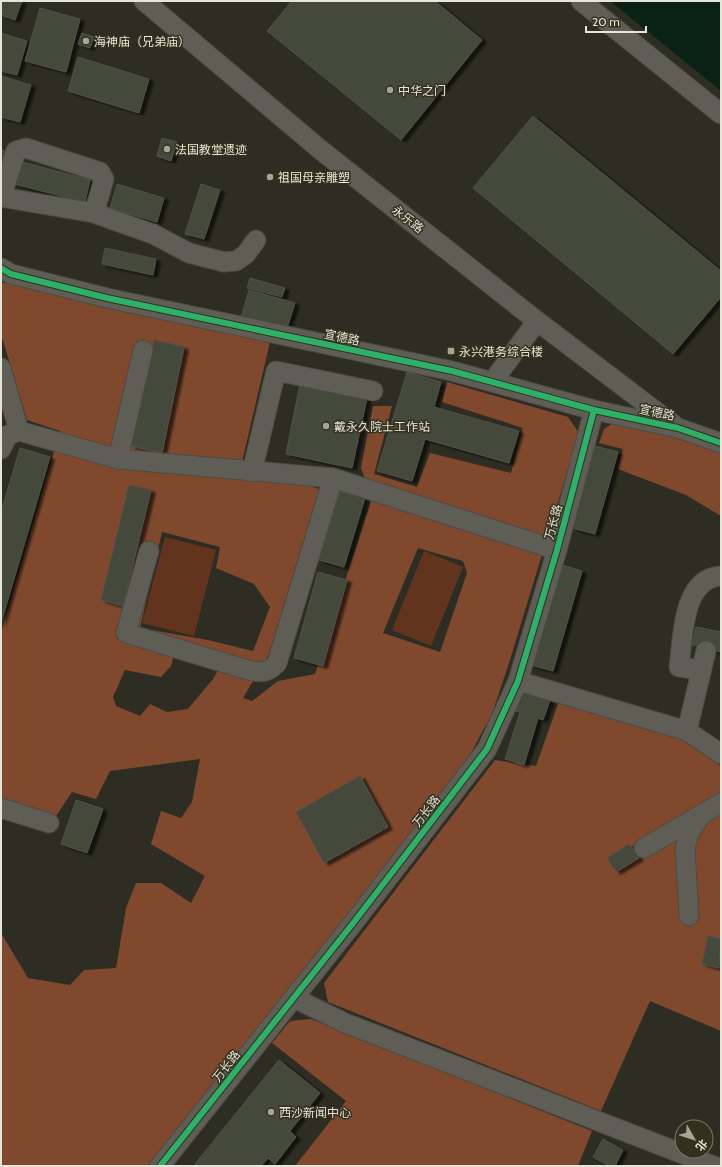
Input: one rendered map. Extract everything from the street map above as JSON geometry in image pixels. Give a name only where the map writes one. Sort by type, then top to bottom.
[{"type":"street","name":"永乐路","points":[[144,1],[322,151],[537,321],[678,428]]},
{"type":"street","points":[[581,1],[721,114]]},
{"type":"street","points":[[94,213],[104,179],[100,172],[26,148],[16,151],[1,197],[94,213],[153,234],[189,253],[224,262],[236,261],[246,254],[256,240]]},
{"type":"street","name":"宣德路","points":[[1,268],[11,274],[107,298],[452,371],[493,381],[594,410],[678,428]]},
{"type":"street","points":[[493,381],[537,321]]},
{"type":"street","points":[[118,459],[143,350]]},
{"type":"street","points":[[1,368],[18,431]]},
{"type":"street","points":[[252,472],[276,371],[373,391]]},
{"type":"street","name":"万长路","points":[[160,1166],[294,998],[487,749],[518,681],[557,550],[594,410]]},
{"type":"street","points":[[678,428],[721,443]]},
{"type":"street","points":[[1,449],[8,435],[18,431],[118,459],[333,478],[557,550]]},
{"type":"street","points":[[149,551],[126,633],[261,674],[272,669],[277,663],[333,478]]},
{"type":"street","points":[[702,670],[679,667],[689,605],[692,594],[700,584],[710,578],[721,576]]},
{"type":"street","points":[[687,731],[706,651]]},
{"type":"street","points":[[518,681],[687,731],[720,751]]},
{"type":"street","points":[[644,848],[721,803]]},
{"type":"street","points":[[1,808],[49,822]]},
{"type":"street","points":[[689,916],[685,848],[689,833],[702,814]]},
{"type":"street","points":[[294,998],[345,1023],[714,1166]]},
{"type":"shaded area","points":[[610,1],[721,1],[721,91]]},
{"type":"shaded area","points":[[1,282],[270,342],[242,462],[319,489],[269,654],[243,698],[252,701],[278,681],[315,674],[372,498],[361,468],[373,406],[392,406],[374,474],[417,487],[430,453],[511,473],[523,428],[442,402],[447,382],[568,417],[579,433],[510,660],[492,714],[460,773],[148,1166],[1,1166],[1,933],[28,978],[70,985],[84,970],[116,968],[126,908],[136,883],[161,883],[191,903],[205,876],[151,844],[161,811],[181,818],[192,802],[200,759],[110,771],[96,799],[72,792],[56,816],[1,798],[1,633],[60,431],[27,420],[1,334]],"holes":[[[162,532],[220,547],[216,568],[254,584],[270,607],[253,651],[208,640],[140,628]],[[418,548],[463,561],[467,573],[440,652],[383,633]],[[177,644],[218,670],[213,679],[188,709],[167,712],[150,704],[140,716],[116,706],[113,697],[125,670],[161,677],[171,666]]]},
{"type":"shaded area","points":[[613,423],[653,430],[721,453],[721,516],[686,495],[618,469],[623,449],[599,443],[604,429]]},
{"type":"shaded area","points":[[165,537],[216,550],[194,636],[142,623]]},
{"type":"shaded area","points":[[424,551],[463,567],[431,646],[392,630]]},
{"type":"shaded area","points":[[559,701],[701,743],[721,767],[721,1031],[650,1001],[601,1111],[328,1002],[324,983],[495,760],[536,766]]},
{"type":"shaded area","points":[[311,1019],[592,1131],[578,1166],[295,1166],[346,1101],[272,1043],[290,1021]]},
{"type":"building","points":[[1,1],[22,1],[15,20],[1,15]]},
{"type":"building","name":"中华之门","points":[[292,1],[435,1],[482,40],[401,140],[267,31]]},
{"type":"building","points":[[40,8],[80,19],[66,72],[25,61]]},
{"type":"building","points":[[1,33],[27,41],[17,75],[1,71]]},
{"type":"building","name":"海神庙（兄弟庙）","points":[[82,33],[94,37],[90,48],[78,44]]},
{"type":"building","points":[[78,57],[149,79],[139,113],[68,91]]},
{"type":"building","points":[[1,76],[31,85],[20,122],[1,117]]},
{"type":"building","points":[[533,116],[721,271],[721,297],[673,354],[473,188]]},
{"type":"building","name":"法国教堂遗迹","points":[[162,138],[177,142],[171,161],[157,156]]},
{"type":"building","points":[[1,150],[8,152],[1,178]]},
{"type":"building","points":[[19,161],[90,180],[85,202],[14,184]]},
{"type":"building","points":[[117,184],[164,198],[157,222],[110,208]]},
{"type":"building","points":[[201,184],[220,190],[204,239],[185,234]]},
{"type":"building","points":[[105,248],[156,259],[153,275],[102,264]]},
{"type":"building","points":[[250,278],[285,288],[282,297],[247,288]]},
{"type":"building","points":[[249,290],[295,303],[285,334],[240,321]]},
{"type":"building","points":[[154,340],[184,347],[162,453],[131,446]]},
{"type":"building","points":[[407,372],[441,382],[434,407],[519,431],[509,463],[425,439],[412,481],[377,471]]},
{"type":"building","name":"戴永久院士工作站","points":[[300,384],[367,398],[352,468],[286,454]]},
{"type":"building","points":[[595,446],[618,452],[595,534],[572,528]]},
{"type":"building","points":[[20,448],[50,457],[1,623],[1,512]]},
{"type":"building","points":[[129,485],[151,490],[123,606],[101,600]]},
{"type":"building","points":[[340,491],[365,498],[344,567],[319,560]]},
{"type":"building","points":[[559,564],[582,571],[553,671],[530,665]]},
{"type":"building","points":[[318,572],[347,580],[323,666],[294,658]]},
{"type":"building","points":[[696,627],[721,632],[721,652],[692,645]]},
{"type":"building","points":[[521,690],[550,700],[543,720],[538,718],[524,765],[505,759],[520,712],[514,711]]},
{"type":"building","points":[[360,776],[388,827],[324,863],[296,812]]},
{"type":"building","points":[[76,800],[103,809],[87,853],[61,844]]},
{"type":"building","points":[[629,844],[639,858],[616,872],[607,858]]},
{"type":"building","points":[[708,936],[721,939],[719,968],[702,964]]},
{"type":"building","name":"西沙新闻中心","points":[[279,1060],[320,1093],[290,1131],[296,1137],[275,1164],[268,1158],[261,1166],[197,1166],[195,1164]]},
{"type":"building","points":[[603,1139],[623,1150],[615,1166],[609,1166],[593,1157]]},
{"type":"cycle path","points":[[1,268],[11,274],[107,298],[452,371],[594,410],[678,428],[721,443]]},
{"type":"cycle path","points":[[160,1166],[354,922],[487,749],[518,681],[557,550],[594,410]]},
{"type":"place","name":"海神庙（兄弟庙）","points":[[86,41]]},
{"type":"place","name":"中华之门","points":[[390,90]]},
{"type":"place","name":"法国教堂遗迹","points":[[167,149]]},
{"type":"place","name":"祖国母亲雕塑","points":[[270,177]]},
{"type":"place","name":"永兴港务综合楼","points":[[451,351]]},
{"type":"place","name":"戴永久院士工作站","points":[[326,426]]},
{"type":"place","name":"西沙新闻中心","points":[[271,1112]]}]
